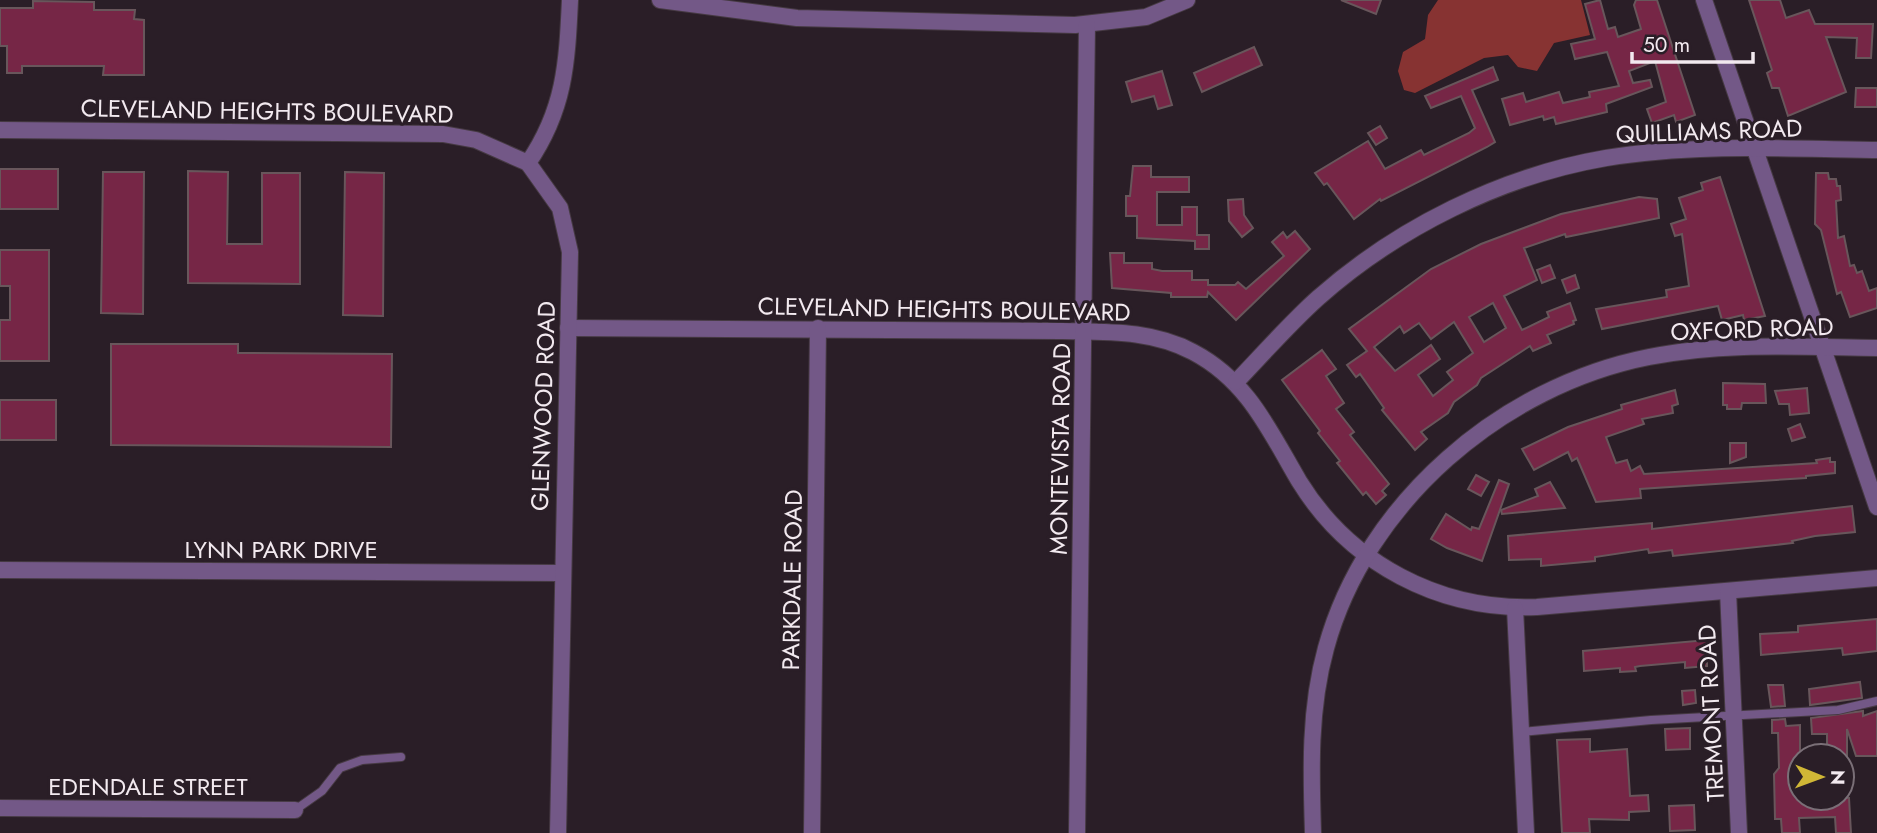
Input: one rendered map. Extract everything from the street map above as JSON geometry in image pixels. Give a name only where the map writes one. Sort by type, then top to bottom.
[{"type":"street","points":[[528,163],[555,114],[564,84],[570,0]]},
{"type":"street","points":[[660,0],[797,18],[978,25],[1087,24],[1146,17],[1187,0]]},
{"type":"street","points":[[1704,0],[1877,507]]},
{"type":"street","name":"MONTEVISTA ROAD","points":[[1077,833],[1087,24]]},
{"type":"street","name":"CLEVELAND HEIGHTS BOULEVARD","points":[[0,130],[443,134],[476,140],[528,163]]},
{"type":"street","name":"QUILLIAMS ROAD","points":[[1236,382],[1316,300],[1343,277],[1410,232],[1491,191],[1550,171],[1608,157],[1660,152],[1754,149],[1877,150]]},
{"type":"street","name":"GLENWOOD ROAD","points":[[528,163],[560,208],[570,252],[561,573],[558,833]]},
{"type":"street","name":"CLEVELAND HEIGHTS BOULEVARD","points":[[568,328],[818,328],[1133,333],[1166,341],[1193,352],[1236,382],[1260,412],[1310,498],[1336,529],[1367,556],[1426,589],[1466,602],[1516,608],[1877,578]]},
{"type":"street","name":"PARKDALE ROAD","points":[[811,833],[818,328]]},
{"type":"street","name":"OXFORD ROAD","points":[[1313,833],[1311,740],[1318,682],[1334,624],[1367,556],[1411,495],[1446,461],[1505,415],[1560,386],[1619,364],[1678,352],[1719,348],[1877,348]]},
{"type":"street","name":"LYNN PARK DRIVE","points":[[0,570],[561,573]]},
{"type":"street","name":"TREMONT ROAD","points":[[1728,591],[1740,833]]},
{"type":"street","points":[[1516,608],[1526,833]]},
{"type":"street","name":"EDENDALE STREET","points":[[0,808],[295,810]]},
{"type":"lane","points":[[1521,732],[1838,710],[1877,701]]},
{"type":"lane","points":[[295,810],[322,791],[340,768],[362,760],[401,757]]},
{"type":"shaded area","points":[[1438,0],[1581,0],[1590,35],[1554,43],[1537,71],[1518,67],[1508,55],[1484,58],[1415,93],[1404,90],[1398,71],[1403,52],[1425,39],[1428,15]]},
{"type":"building","points":[[1341,0],[1381,0],[1376,14]]},
{"type":"building","points":[[1600,0],[1608,29],[1615,27],[1618,37],[1641,29],[1634,5],[1636,0],[1657,0],[1695,115],[1676,122],[1674,115],[1652,123],[1647,109],[1666,102],[1655,61],[1629,71],[1633,83],[1650,80],[1652,87],[1606,104],[1607,112],[1556,124],[1554,117],[1544,120],[1543,116],[1510,125],[1502,99],[1523,93],[1526,102],[1559,92],[1563,103],[1590,97],[1589,92],[1619,86],[1607,52],[1575,59],[1571,44],[1595,39],[1585,4]]},
{"type":"building","points":[[1749,0],[1780,0],[1786,18],[1809,10],[1815,24],[1873,24],[1871,58],[1856,58],[1857,38],[1826,37],[1846,92],[1788,116],[1779,88],[1772,88],[1767,73],[1772,70]]},
{"type":"building","points":[[33,1],[94,2],[94,10],[135,10],[134,19],[144,20],[144,75],[103,75],[104,66],[22,66],[22,73],[7,73],[7,46],[0,46],[0,8],[33,8]]},
{"type":"building","points":[[1254,47],[1262,65],[1202,92],[1194,73]]},
{"type":"building","points":[[1493,67],[1498,80],[1472,90],[1495,142],[1487,147],[1381,201],[1380,199],[1354,219],[1327,183],[1324,185],[1315,173],[1368,141],[1385,169],[1421,150],[1424,155],[1469,133],[1475,128],[1461,96],[1431,108],[1425,96]]},
{"type":"building","points":[[1162,71],[1172,105],[1158,109],[1154,96],[1132,102],[1126,82]]},
{"type":"building","points":[[1856,88],[1877,88],[1877,107],[1855,107]]},
{"type":"building","points":[[1380,126],[1387,138],[1376,145],[1368,133]]},
{"type":"building","points":[[1133,166],[1151,166],[1151,177],[1189,177],[1189,192],[1157,192],[1157,225],[1182,225],[1182,207],[1197,207],[1197,235],[1209,235],[1209,249],[1195,249],[1195,241],[1137,238],[1137,216],[1126,216],[1126,196],[1130,196]]},
{"type":"building","points":[[0,169],[58,169],[58,209],[0,209]]},
{"type":"building","points":[[188,171],[228,172],[227,244],[262,244],[262,173],[300,173],[300,284],[188,283]]},
{"type":"building","points":[[103,172],[144,172],[143,314],[101,313]]},
{"type":"building","points":[[345,172],[384,173],[383,316],[343,315]]},
{"type":"building","points":[[1816,173],[1828,173],[1829,179],[1836,179],[1837,186],[1840,186],[1841,200],[1836,201],[1838,238],[1844,236],[1850,266],[1854,265],[1857,273],[1862,271],[1869,291],[1877,288],[1877,308],[1850,317],[1841,292],[1837,294],[1821,230],[1815,224]]},
{"type":"building","points":[[1720,177],[1765,316],[1744,320],[1743,315],[1722,320],[1718,306],[1602,329],[1596,309],[1667,297],[1666,290],[1689,286],[1682,234],[1675,236],[1671,224],[1686,219],[1679,198],[1703,190],[1701,183]]},
{"type":"building","points":[[1639,197],[1657,199],[1659,218],[1566,237],[1565,234],[1524,248],[1537,280],[1504,296],[1522,330],[1549,317],[1547,312],[1570,303],[1576,320],[1573,321],[1574,324],[1547,335],[1551,343],[1533,351],[1530,346],[1481,378],[1477,385],[1454,402],[1448,413],[1421,432],[1427,439],[1415,450],[1382,410],[1384,408],[1360,374],[1356,377],[1347,365],[1367,351],[1349,329],[1431,269],[1481,244],[1561,214]],"holes":[[[1493,303],[1506,328],[1484,342],[1469,317]],[[1454,322],[1473,353],[1447,372],[1453,380],[1433,396],[1418,375],[1440,359],[1431,345],[1395,371],[1374,347],[1400,326],[1404,333],[1419,323],[1431,339]]]},
{"type":"building","points":[[1243,199],[1244,215],[1253,228],[1242,237],[1229,221],[1228,200]]},
{"type":"building","points":[[1295,231],[1310,249],[1236,320],[1208,292],[1207,297],[1171,297],[1171,293],[1112,288],[1110,253],[1124,253],[1124,263],[1152,263],[1152,269],[1162,271],[1192,271],[1192,280],[1208,280],[1208,285],[1235,285],[1238,282],[1246,289],[1284,256],[1272,242],[1283,232],[1287,238]]},
{"type":"building","points":[[0,250],[49,250],[49,361],[0,361],[0,320],[10,320],[10,286],[0,286]]},
{"type":"building","points":[[1550,265],[1555,278],[1542,283],[1537,270]]},
{"type":"building","points":[[1575,275],[1579,288],[1567,293],[1562,280]]},
{"type":"building","points":[[111,344],[238,344],[238,353],[392,354],[391,447],[111,445]]},
{"type":"building","points":[[1322,350],[1336,369],[1326,376],[1344,403],[1336,409],[1354,432],[1350,435],[1389,484],[1382,491],[1386,495],[1376,504],[1366,492],[1363,495],[1337,463],[1340,461],[1282,380]]},
{"type":"building","points":[[1723,383],[1765,384],[1766,403],[1742,403],[1741,409],[1727,409],[1727,405],[1723,405]]},
{"type":"building","points":[[1807,388],[1809,413],[1790,415],[1789,404],[1779,404],[1775,391]]},
{"type":"building","points":[[1675,390],[1678,404],[1672,406],[1673,413],[1642,419],[1644,424],[1606,437],[1616,463],[1627,460],[1631,471],[1640,466],[1644,474],[1817,463],[1816,460],[1830,458],[1830,462],[1835,462],[1835,473],[1806,478],[1640,489],[1641,498],[1596,502],[1577,458],[1572,461],[1568,452],[1534,470],[1522,449],[1568,427],[1622,409],[1621,405]]},
{"type":"building","points":[[0,400],[56,400],[56,440],[0,440]]},
{"type":"building","points":[[1800,424],[1805,437],[1792,441],[1788,429]]},
{"type":"building","points":[[1730,443],[1746,443],[1746,457],[1730,463]]},
{"type":"building","points":[[1476,475],[1489,482],[1481,496],[1468,489]]},
{"type":"building","points":[[1499,480],[1509,484],[1482,561],[1431,539],[1446,514],[1471,530],[1472,527],[1479,529]]},
{"type":"building","points":[[1550,482],[1565,508],[1502,514],[1501,510],[1538,496],[1535,489]]},
{"type":"building","points":[[1852,506],[1855,532],[1815,536],[1792,541],[1793,543],[1673,556],[1672,550],[1649,553],[1648,549],[1595,557],[1595,561],[1541,566],[1541,559],[1509,560],[1508,536],[1652,523],[1652,529]]},
{"type":"building","points":[[1877,619],[1877,651],[1843,655],[1842,648],[1761,655],[1760,634],[1798,632],[1798,626]]},
{"type":"building","points":[[1707,640],[1707,666],[1685,668],[1685,662],[1640,666],[1635,667],[1636,671],[1620,672],[1620,668],[1584,671],[1583,651]]},
{"type":"building","points":[[1860,682],[1862,698],[1810,705],[1809,689]]},
{"type":"building","points":[[1768,685],[1783,685],[1785,706],[1771,707]]},
{"type":"building","points":[[1695,690],[1696,703],[1683,705],[1682,691]]},
{"type":"building","points":[[1863,711],[1863,716],[1877,711],[1877,756],[1856,756],[1856,742],[1851,742],[1847,729],[1847,742],[1827,742],[1827,734],[1812,734],[1811,718]]},
{"type":"building","points":[[1785,719],[1786,726],[1800,725],[1800,742],[1786,742],[1786,812],[1850,812],[1851,833],[1836,833],[1835,817],[1799,818],[1800,833],[1782,833],[1781,819],[1775,819],[1774,774],[1779,768],[1778,733],[1772,733],[1772,720]]},
{"type":"building","points":[[1690,728],[1690,749],[1666,750],[1665,729]]},
{"type":"building","points":[[1590,739],[1590,752],[1627,749],[1630,796],[1648,795],[1649,811],[1629,812],[1629,820],[1589,819],[1590,833],[1562,833],[1557,740]]},
{"type":"building","points":[[1694,805],[1695,830],[1670,831],[1669,806]]}]
